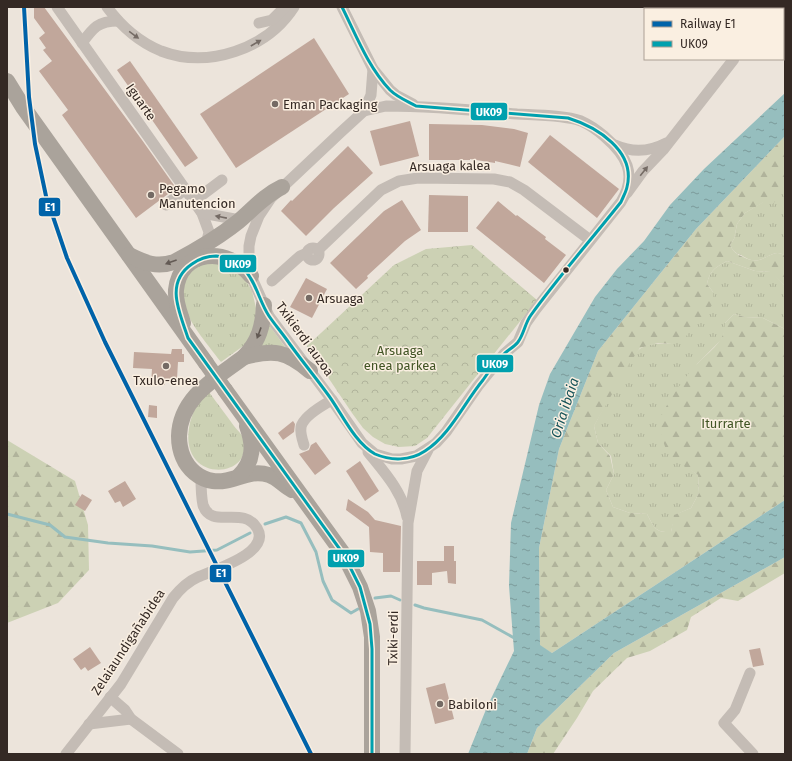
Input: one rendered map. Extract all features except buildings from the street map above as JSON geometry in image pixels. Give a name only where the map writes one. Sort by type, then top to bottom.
[{"type":"highway","points":[[8,85],[349,565],[360,587],[368,612],[370,624],[372,650],[372,754]]},
{"type":"highway","points":[[128,254],[144,262],[162,265],[174,262],[217,238],[272,192],[282,188]]},
{"type":"highway","points":[[188,338],[177,305],[176,291],[180,277],[188,265],[200,258],[220,256],[232,260],[251,276]]},
{"type":"highway","points":[[264,305],[263,322],[254,344],[244,356],[201,389],[188,404],[179,432],[180,449],[185,463],[201,477],[220,482],[252,473],[261,473],[271,475],[300,495]]},
{"type":"highway","points":[[244,356],[266,352],[281,353],[295,360],[310,371]]},
{"type":"highway","points":[[239,476],[250,461],[252,449],[251,437],[244,416]]},
{"type":"street","name":"Iguarte","points":[[57,7],[202,213],[209,232],[206,244]]},
{"type":"street","points":[[107,7],[118,21],[135,36],[161,51],[183,57],[208,57],[232,53],[253,45],[280,24],[294,7]]},
{"type":"street","points":[[259,23],[272,20],[285,7]]},
{"type":"street","points":[[342,8],[373,69],[390,90],[416,106]]},
{"type":"street","points":[[82,43],[94,27],[107,21],[118,21]]},
{"type":"street","points":[[670,140],[733,60]]},
{"type":"street","points":[[364,111],[371,95],[373,69]]},
{"type":"street","name":"Txikierdi auzoa","points":[[386,106],[416,106],[568,118],[581,121],[594,128],[615,145],[623,149],[640,151],[652,149],[670,140],[643,172],[536,309],[526,323],[518,342],[504,354],[478,386],[446,432],[436,444],[408,458],[392,459],[375,454],[362,443],[332,400],[269,316],[251,276],[249,266],[249,246],[254,226],[264,207],[282,188],[364,111],[386,106]]},
{"type":"street","name":"Txikierdi auzoa","points":[[615,145],[624,158],[629,173],[628,188],[621,202]]},
{"type":"street","name":"Arsuaga kalea","points":[[272,281],[300,256],[307,253],[310,248],[318,250],[381,190],[400,181],[418,178],[494,179],[510,182],[524,190],[590,240]]},
{"type":"street","points":[[194,201],[222,180]]},
{"type":"street","points":[[166,205],[185,189]]},
{"type":"street","points":[[202,213],[240,220]]},
{"type":"street","points":[[304,445],[301,436],[301,425],[308,416],[332,400]]},
{"type":"street","points":[[362,443],[402,498],[408,523]]},
{"type":"street","points":[[408,523],[417,471],[430,448]]},
{"type":"street","name":"Zelaiaundigañabidea","points":[[66,754],[121,684],[172,598],[184,586],[198,577],[227,565],[249,553],[258,543],[260,533],[256,526],[248,520],[240,517],[216,518],[208,514],[203,505],[201,477]]},
{"type":"street","name":"Txiki-erdi","points":[[405,754],[408,523]]},
{"type":"street","points":[[750,673],[735,710],[724,723],[753,754]]},
{"type":"street","points":[[110,697],[125,710],[131,719],[178,754]]},
{"type":"street","points":[[89,724],[131,719]]},
{"type":"green space","name":"Iturrarte","points":[[785,136],[785,189],[773,204],[764,202],[745,213],[737,224],[734,239],[730,245],[737,254],[752,260],[759,260],[775,253],[785,256],[785,286],[771,272],[755,271],[727,261],[717,267],[710,275],[707,284],[713,292],[713,304],[682,341],[672,344],[658,343],[640,348],[629,364],[594,426],[598,443],[610,456],[614,474],[606,490],[613,507],[630,513],[647,514],[651,522],[658,530],[671,532],[674,515],[691,508],[699,493],[698,475],[676,461],[668,453],[662,439],[660,429],[662,415],[676,390],[689,373],[720,340],[725,329],[725,323],[734,314],[745,317],[763,318],[785,329],[785,500],[552,653],[540,646],[539,548],[559,449],[598,351],[696,229]]},
{"type":"green space","points":[[785,189],[785,256],[775,253],[762,259],[752,260],[736,253],[730,245],[734,239],[737,224],[745,213]]},
{"type":"green space","name":"Arsuaga enea parkea","points":[[472,245],[537,300],[427,438],[415,446],[399,447],[385,444],[373,437],[363,428],[307,346],[394,265],[426,249]]},
{"type":"green space","points":[[209,261],[222,262],[243,275],[252,291],[256,308],[255,329],[246,344],[221,362],[192,322],[186,311],[183,299],[183,288],[189,274],[196,268]]},
{"type":"green space","points":[[727,261],[755,271],[772,272],[785,286],[785,329],[763,318],[745,317],[734,314],[725,323],[725,331],[721,340],[697,364],[670,455],[698,475],[699,493],[691,508],[675,515],[671,532],[661,531],[653,526],[647,514],[630,513],[613,507],[606,490],[614,474],[611,456],[598,443],[594,426],[623,372],[636,352],[641,348],[652,344],[672,344],[713,292],[707,284],[710,275],[717,267]]},
{"type":"green space","points":[[267,322],[288,351],[255,350]]},
{"type":"green space","points":[[209,392],[243,438],[244,452],[239,462],[229,468],[218,470],[206,467],[195,459],[189,446],[189,428],[193,412],[201,400]]},
{"type":"green space","points":[[7,440],[75,481],[88,525],[89,570],[58,603],[7,623]]},
{"type":"green space","points":[[785,557],[785,573],[738,601],[721,598],[691,617],[687,630],[650,651],[627,658],[593,691],[553,754],[527,754],[537,728],[614,653]]},
{"type":"water","name":"Oria ibaia","points":[[785,93],[785,136],[696,229],[598,351],[559,449],[539,548],[540,645],[552,653],[785,500],[785,557],[614,653],[537,728],[527,754],[468,754],[487,707],[514,651],[509,586],[511,523],[539,405],[550,374],[595,297],[617,269],[644,241],[670,205],[704,169]]},
{"type":"waterway","points":[[7,514],[50,525],[65,537],[108,543],[152,546],[190,552],[217,550],[250,533]]},
{"type":"waterway","points":[[265,524],[286,517],[301,523],[316,552],[323,581],[332,600],[351,613],[358,609]]},
{"type":"waterway","points":[[375,598],[391,596],[400,600]]},
{"type":"waterway","points":[[415,605],[482,620],[516,639]]},
{"type":"rail line","name":"E1","points":[[24,7],[29,97],[35,144],[46,196],[67,258],[105,342],[311,754]]},
{"type":"transit line","name":"UK09","points":[[342,7],[375,71],[390,90],[399,97],[416,106],[568,118],[591,128],[612,142],[626,162],[628,174],[627,189],[621,202],[531,315],[518,342],[504,354],[493,367],[442,436],[425,451],[413,457],[400,459],[387,458],[375,454],[361,443],[349,428],[329,396],[269,316],[247,273],[234,261],[216,256],[200,259],[183,272],[178,280],[176,299],[188,338],[344,555],[360,587],[370,624],[372,649],[372,754]]},
{"type":"place","name":"Eman Packaging","points":[[275,104]]},
{"type":"place","name":"Pegamo Manutencion","points":[[151,195]]},
{"type":"place","name":"Arsuaga","points":[[309,298]]},
{"type":"place","name":"Txulo-enea","points":[[166,366]]},
{"type":"place","name":"Babiloni","points":[[440,704]]}]
